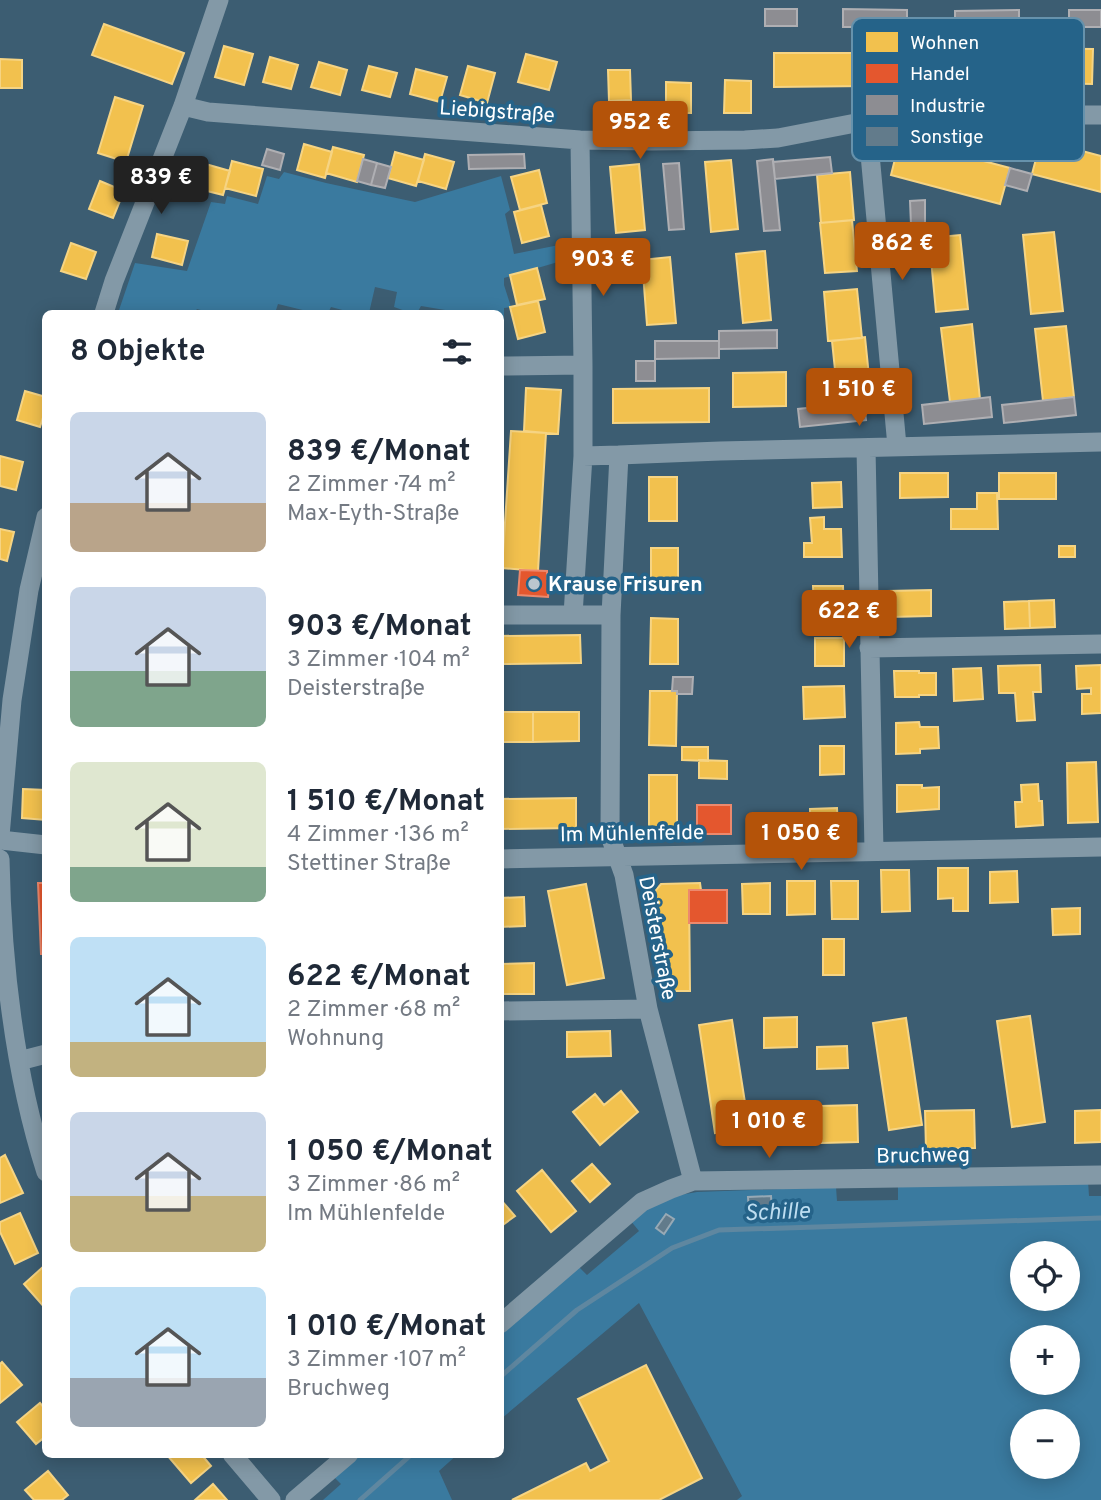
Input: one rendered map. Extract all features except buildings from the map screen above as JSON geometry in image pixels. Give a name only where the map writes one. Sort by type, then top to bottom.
[{"type":"street","points":[[105,310],[183,106],[219,0]]},
{"type":"street","name":"Liebigstraße","points":[[183,106],[208,112],[579,140],[745,140],[778,138],[852,125]]},
{"type":"street","points":[[573,615],[583,456],[579,140]]},
{"type":"street","points":[[871,161],[897,446]]},
{"type":"street","points":[[504,366],[583,365]]},
{"type":"street","points":[[583,456],[1101,442]]},
{"type":"street","points":[[866,448],[874,851]]},
{"type":"street","name":"Deisterstraße","points":[[619,455],[611,615],[610,836],[624,875],[648,1009],[694,1181]]},
{"type":"street","points":[[42,550],[37,591],[12,700],[0,838],[42,844]]},
{"type":"street","points":[[504,615],[611,615]]},
{"type":"street","points":[[869,648],[1101,644]]},
{"type":"street","name":"Im Mühlenfelde","points":[[504,859],[1101,846]]},
{"type":"street","points":[[0,859],[3,935],[19,1061],[32,1129],[42,1160]]},
{"type":"street","points":[[504,1011],[648,1009]]},
{"type":"street","points":[[19,1061],[42,1055]]},
{"type":"street","name":"Bruchweg","points":[[504,1321],[642,1202],[694,1181],[1101,1175]]},
{"type":"street","points":[[235,1458],[271,1500]]},
{"type":"street","points":[[295,1500],[344,1458]]},
{"type":"shaded area","points":[[284,172],[415,202],[501,176],[510,210],[505,214],[514,254],[564,244],[568,259],[504,278],[511,307],[504,310],[445,310],[421,306],[419,310],[402,310],[394,307],[397,292],[375,287],[370,310],[342,310],[331,307],[330,310],[303,310],[278,304],[276,310],[119,310],[135,263],[187,271],[211,202],[225,204],[227,196],[258,204],[267,176],[279,179]]},
{"type":"shaded area","points":[[1088,1181],[1089,1196],[1101,1196],[1101,1500],[737,1500],[742,1496],[639,1303],[504,1416],[504,1328],[577,1265],[587,1275],[639,1231],[630,1220],[648,1206],[697,1192],[836,1187],[837,1201],[898,1200],[898,1186]]},
{"type":"shaded area","points":[[352,1458],[454,1458],[439,1471],[452,1500],[323,1500],[341,1484],[332,1475]]},
{"type":"waterway","name":"Schille","points":[[504,1374],[577,1310],[672,1248],[719,1230],[1101,1218]]},
{"type":"waterway","name":"Schille","points":[[360,1500],[407,1458]]},
{"type":"place","name":"Krause Frisuren","points":[[534,584]]}]
